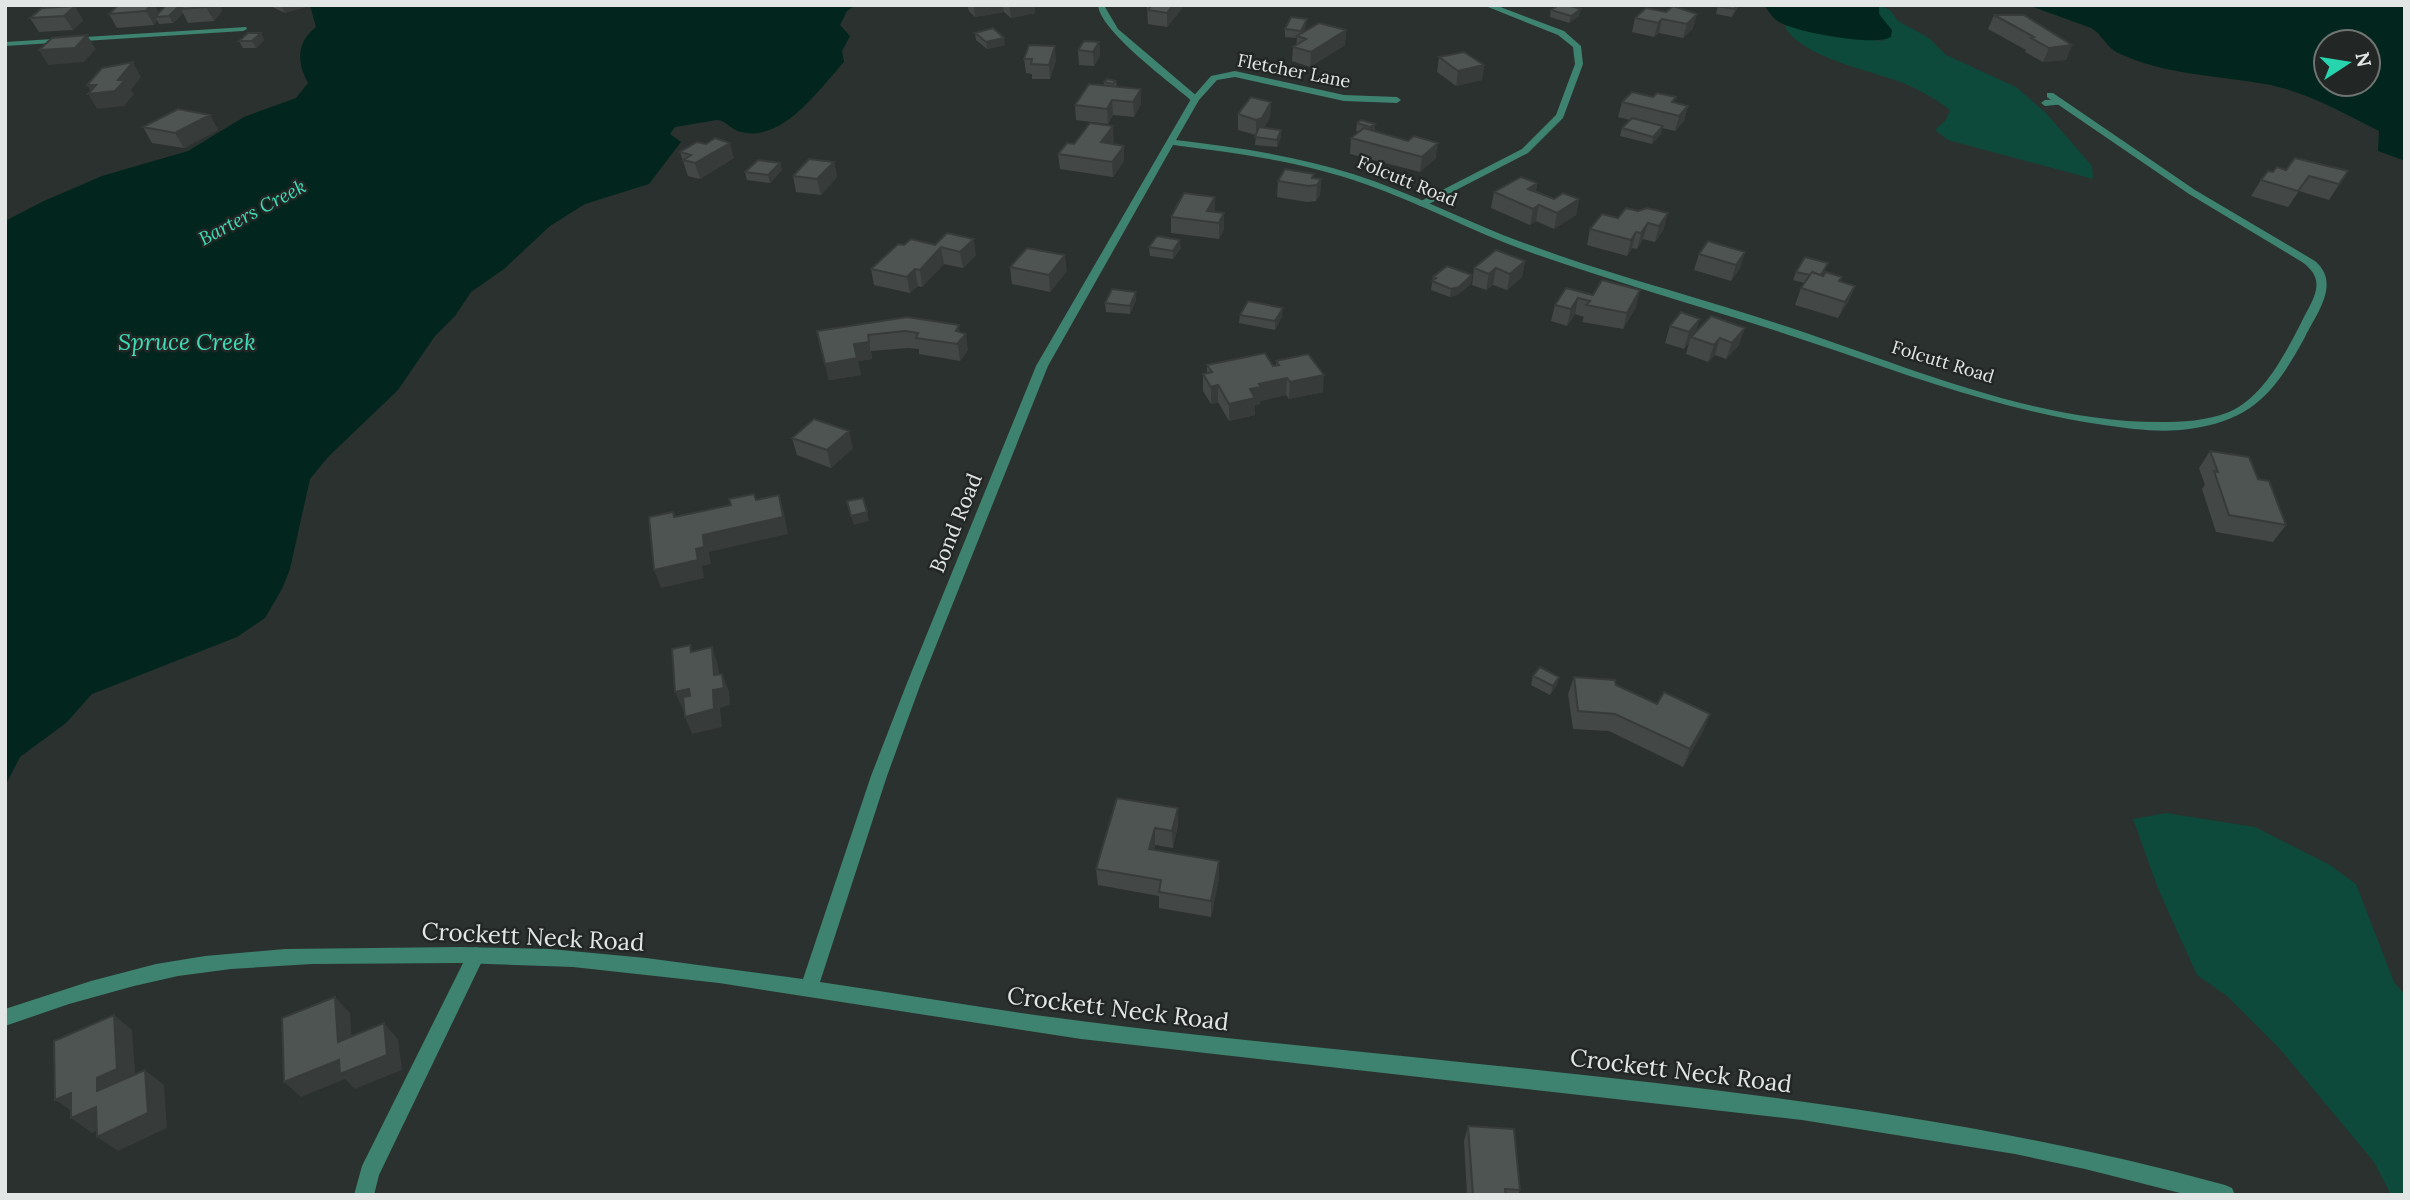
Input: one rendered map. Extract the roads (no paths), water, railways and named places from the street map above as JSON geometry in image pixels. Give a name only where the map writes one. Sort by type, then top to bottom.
[{"type":"street","points":[[1103,5],[1101,7],[1105,17],[1116,34],[1195,99]]},
{"type":"street","points":[[1422,204],[1525,151],[1560,116],[1575,76],[1580,54],[1577,46],[1561,33],[1487,5]]},
{"type":"street","points":[[5,44],[243,29]]},
{"type":"street","name":"Fletcher Lane","points":[[1195,99],[1214,78],[1235,74],[1344,98],[1397,100]]},
{"type":"street","name":"Bond Road","points":[[809,987],[910,695],[983,507],[1042,366],[1173,142],[1195,99]]},
{"type":"street","name":"Folcutt Road","points":[[1173,142],[1307,164],[1366,181],[1550,256],[1983,393],[2065,415],[2115,425],[2153,427],[2222,419],[2241,411],[2276,374],[2312,312],[2324,281],[2322,272],[2192,192],[2061,102],[2048,99]]},
{"type":"street","points":[[364,1195],[369,1173],[476,955]]},
{"type":"street","name":"Crockett Neck Road","points":[[5,1018],[73,993],[183,967],[306,956],[476,955],[570,959],[809,987],[1075,1030],[1547,1079],[1870,1118],[2092,1158],[2225,1195]]},
{"type":"water","name":"Spruce Creek","points":[[310,5],[856,5],[847,11],[840,25],[850,36],[842,51],[844,62],[786,122],[756,133],[738,131],[717,120],[675,127],[670,134],[681,142],[649,184],[585,204],[550,226],[504,269],[471,292],[455,316],[435,336],[398,390],[328,457],[310,479],[290,569],[265,618],[237,637],[92,694],[66,723],[20,757],[5,786],[5,221],[102,176],[188,151],[244,117],[296,98],[308,83],[300,53],[309,33],[316,27]]},
{"type":"water","points":[[1764,5],[1879,5],[1879,14],[1892,30],[1891,37],[1882,40],[1853,39],[1801,30],[1777,20]]},
{"type":"water","points":[[2028,5],[2405,5],[2405,161],[2378,151],[2379,131],[2309,97],[2265,84],[2154,66],[2118,53],[2091,28]]},
{"type":"water label","name":"Barters Creek","points":[[252,212]]}]
